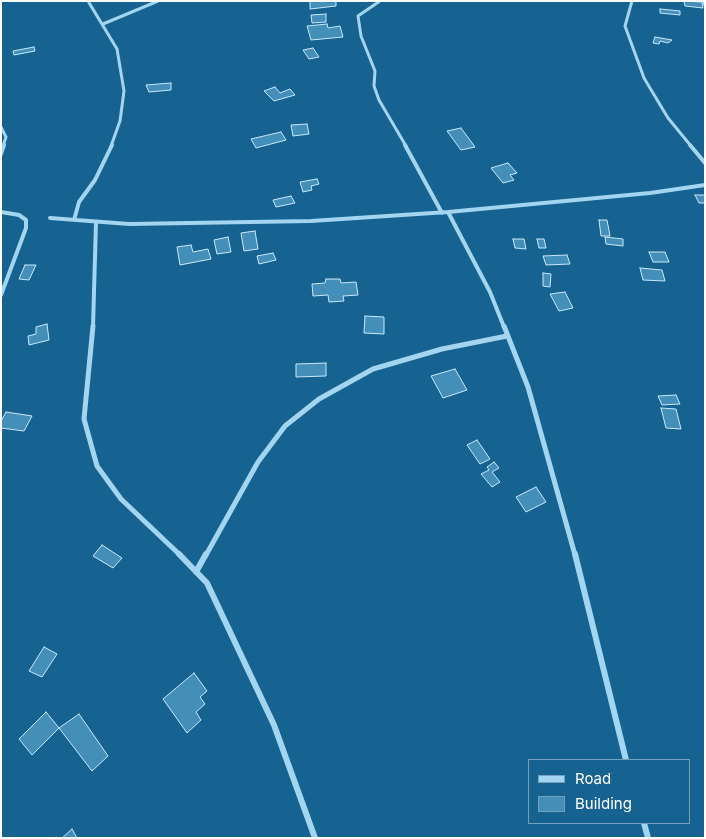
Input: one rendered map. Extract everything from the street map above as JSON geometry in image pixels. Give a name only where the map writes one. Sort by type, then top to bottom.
[{"type":"street","points":[[74,220],[78,202],[95,180],[109,154],[120,121],[124,90],[117,50],[88,1]]},
{"type":"street","points":[[103,24],[158,1]]},
{"type":"street","points":[[380,1],[358,16],[361,36],[370,54],[375,71],[374,86],[378,100],[390,117],[490,292],[528,387],[580,571],[626,759]]},
{"type":"street","points":[[632,1],[626,26],[644,78],[668,118],[705,162]]},
{"type":"street","points":[[703,1],[705,5]]},
{"type":"street","points":[[1,127],[6,137],[1,154]]},
{"type":"street","points":[[50,218],[129,224],[311,221],[445,212],[650,193],[705,185]]},
{"type":"street","points":[[1,212],[19,215],[26,220],[26,228],[1,295]]},
{"type":"street","points":[[96,222],[94,316],[84,418],[97,466],[121,499],[207,583],[274,725],[315,838]]},
{"type":"street","points":[[196,572],[258,462],[285,426],[319,399],[373,369],[442,349],[507,336]]},
{"type":"street","points":[[644,824],[648,838]]},
{"type":"building","points":[[310,1],[336,1],[336,6],[310,9]]},
{"type":"building","points":[[684,1],[702,2],[703,8],[685,6]]},
{"type":"building","points":[[660,9],[680,11],[680,15],[660,13]]},
{"type":"building","points":[[326,14],[326,22],[312,23],[311,15]]},
{"type":"building","points":[[327,24],[328,28],[340,26],[343,37],[311,40],[307,26]]},
{"type":"building","points":[[655,37],[672,40],[668,43],[660,41],[659,44],[653,43]]},
{"type":"building","points":[[34,47],[35,51],[14,55],[13,51]]},
{"type":"building","points":[[313,48],[319,57],[309,59],[303,50]]},
{"type":"building","points":[[171,83],[171,90],[149,92],[146,85]]},
{"type":"building","points":[[275,87],[280,93],[290,89],[295,95],[274,101],[264,91]]},
{"type":"building","points":[[307,124],[309,134],[293,136],[291,125]]},
{"type":"building","points":[[461,128],[475,147],[461,150],[447,131]]},
{"type":"building","points":[[281,132],[286,140],[256,148],[251,139]]},
{"type":"building","points":[[508,163],[517,173],[510,175],[514,180],[503,183],[491,168]]},
{"type":"building","points":[[317,179],[319,184],[311,186],[312,190],[303,192],[300,182]]},
{"type":"building","points":[[695,195],[705,195],[705,203],[699,203]]},
{"type":"building","points":[[291,196],[295,203],[276,207],[273,200]]},
{"type":"building","points":[[599,220],[607,220],[610,236],[601,236]]},
{"type":"building","points":[[255,231],[258,249],[244,251],[241,233]]},
{"type":"building","points":[[228,237],[231,252],[217,254],[214,240]]},
{"type":"building","points":[[605,237],[623,239],[623,246],[606,244]]},
{"type":"building","points":[[513,239],[524,239],[526,249],[515,248]]},
{"type":"building","points":[[537,239],[544,239],[546,248],[539,248]]},
{"type":"building","points":[[191,245],[193,252],[208,249],[211,259],[180,265],[177,247]]},
{"type":"building","points":[[649,252],[665,252],[669,262],[653,262]]},
{"type":"building","points":[[273,253],[276,260],[259,264],[257,256]]},
{"type":"building","points":[[567,255],[570,264],[546,265],[543,256]]},
{"type":"building","points":[[25,265],[36,265],[29,280],[19,279]]},
{"type":"building","points":[[640,268],[662,270],[665,281],[643,280]]},
{"type":"building","points":[[543,273],[551,274],[550,287],[543,286]]},
{"type":"building","points":[[326,279],[340,279],[341,283],[356,282],[358,295],[343,296],[344,301],[329,302],[328,295],[313,296],[312,284],[325,283]]},
{"type":"building","points":[[565,292],[573,308],[559,311],[550,294]]},
{"type":"building","points":[[365,316],[384,317],[384,334],[364,333]]},
{"type":"building","points":[[47,324],[49,340],[29,345],[28,336],[36,334],[36,327]]},
{"type":"building","points":[[326,363],[326,376],[296,377],[296,364]]},
{"type":"building","points":[[455,369],[467,390],[443,398],[431,376]]},
{"type":"building","points":[[676,395],[680,404],[662,405],[658,396]]},
{"type":"building","points":[[661,408],[676,409],[681,429],[666,428]]},
{"type":"building","points":[[6,412],[32,416],[24,431],[1,428],[1,421]]},
{"type":"building","points":[[477,440],[490,459],[480,464],[467,445]]},
{"type":"building","points":[[494,462],[499,468],[492,472],[500,482],[492,487],[481,474],[489,470],[487,467]]},
{"type":"building","points":[[536,487],[546,502],[526,512],[516,497]]},
{"type":"building","points":[[102,545],[122,558],[113,568],[93,556]]},
{"type":"building","points":[[44,647],[57,654],[42,677],[29,671]]},
{"type":"building","points":[[194,673],[207,691],[200,697],[205,704],[196,712],[201,720],[187,733],[163,699]]},
{"type":"building","points":[[46,712],[59,728],[32,755],[19,739]]},
{"type":"building","points":[[79,714],[108,756],[92,771],[59,728]]},
{"type":"building","points":[[72,829],[77,838],[62,838]]}]
